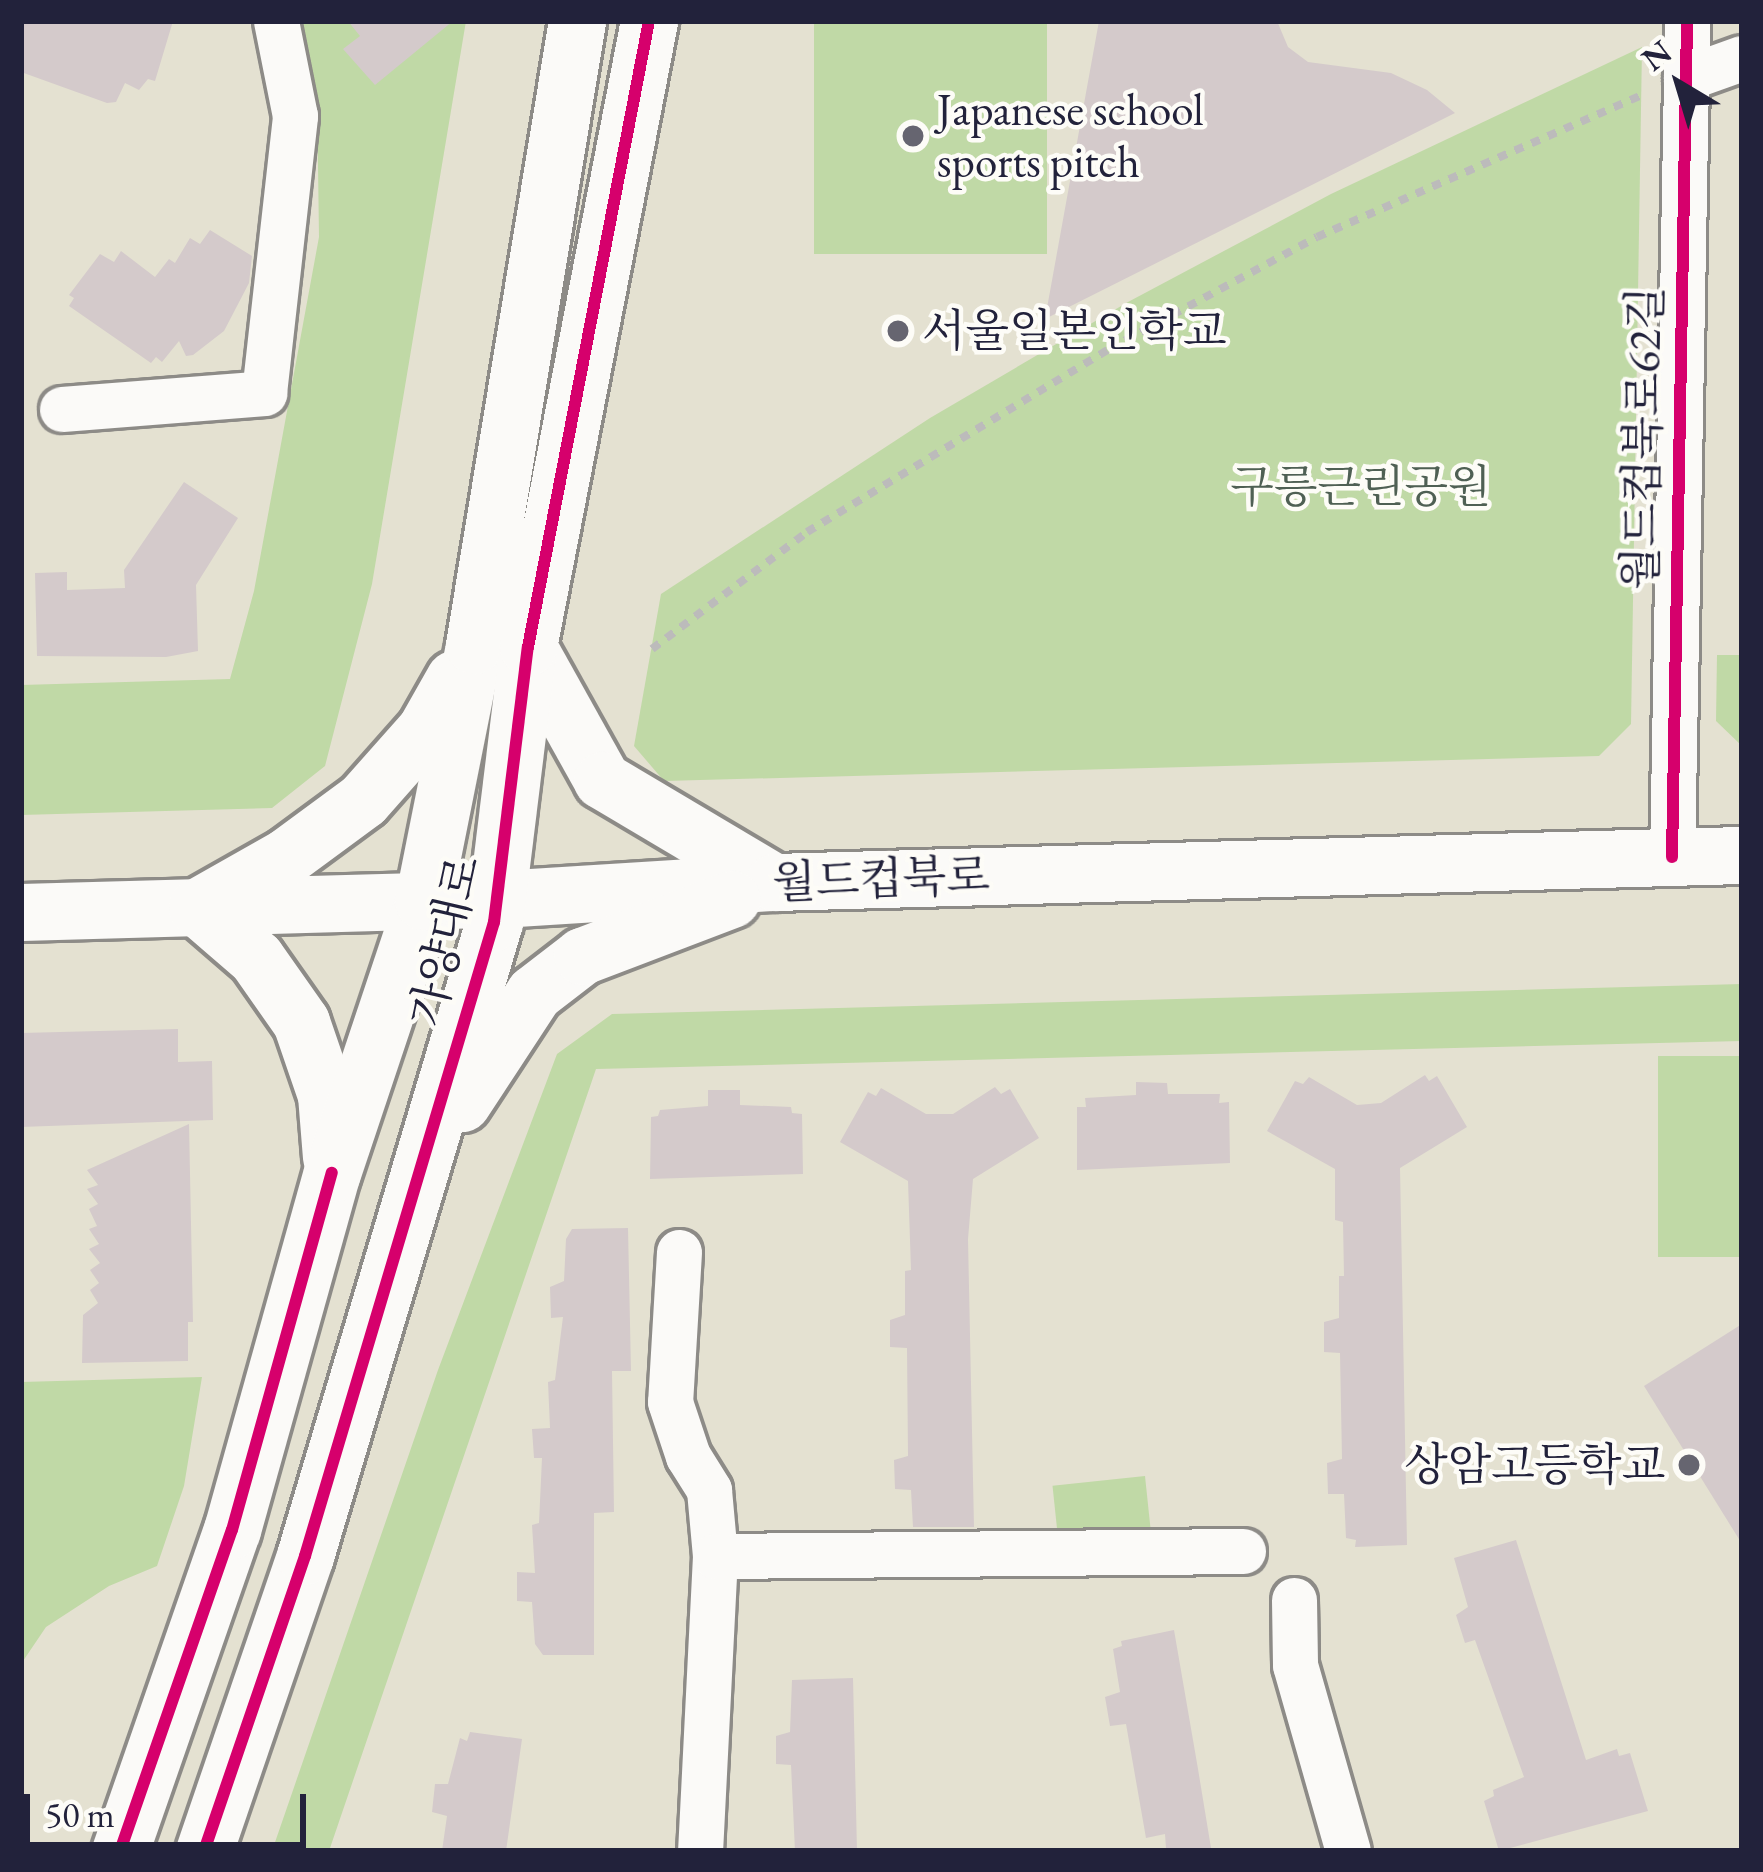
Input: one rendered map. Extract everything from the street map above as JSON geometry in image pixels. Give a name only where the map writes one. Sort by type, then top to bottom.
[{"type":"main road","name":"가양대로","points":[[204,1851],[305,1556],[500,898],[501,646],[577,21]]},
{"type":"main road","name":"가양대로","points":[[120,1851],[232,1530],[332,1174],[501,646],[649,21]]},
{"type":"main road","points":[[332,1174],[326,1095],[301,1022],[256,958],[197,908],[287,856],[363,800],[501,646],[602,780],[774,882]]},
{"type":"main road","name":"월드컵북로","points":[[21,912],[500,898],[774,882],[1742,855]]},
{"type":"main road","points":[[409,1198],[534,993],[582,956],[774,882]]},
{"type":"street","points":[[62,409],[264,393],[295,116],[276,21]]},
{"type":"street","name":"월드컵북로62길","points":[[1672,856],[1687,21]]},
{"type":"street","points":[[1686,78],[1742,58]]},
{"type":"street","points":[[679,1252],[670,1402],[688,1456],[709,1490],[715,1556],[700,1851]]},
{"type":"street","points":[[715,1556],[1243,1551]]},
{"type":"street","points":[[1294,1600],[1295,1665],[1348,1851]]},
{"type":"path","points":[[652,649],[807,532],[1109,349],[1317,237],[1686,78]]},
{"type":"green space","points":[[297,21],[466,21],[372,584],[325,766],[272,808],[21,815],[21,685],[230,679],[254,591],[319,237],[317,96]]},
{"type":"green space","name":"Japanese school sports pitch","points":[[814,21],[1047,21],[1047,254],[814,254]]},
{"type":"green space","name":"구릉근린공원","points":[[1642,47],[1631,724],[1599,756],[664,781],[634,746],[661,594],[930,418],[1128,302],[1331,194]]},
{"type":"green space","points":[[1717,655],[1742,655],[1742,746],[1716,721]]},
{"type":"green space","points":[[1742,984],[1742,1041],[596,1069],[329,1851],[272,1851],[438,1370],[557,1054],[612,1014]]},
{"type":"green space","points":[[1658,1056],[1742,1056],[1742,1257],[1658,1257]]},
{"type":"green space","points":[[202,1377],[184,1486],[157,1566],[109,1586],[46,1627],[21,1664],[21,1382]]},
{"type":"green space","points":[[1145,1476],[1151,1535],[1059,1544],[1053,1486]]},
{"type":"building","points":[[21,21],[173,21],[155,81],[148,79],[139,90],[125,83],[116,102],[107,103],[21,72]]},
{"type":"building","points":[[348,21],[453,21],[375,85],[343,49],[360,36]]},
{"type":"building","points":[[1099,21],[1277,21],[1288,47],[1308,62],[1391,73],[1427,90],[1455,113],[1045,319]]},
{"type":"building","points":[[210,230],[252,256],[249,283],[224,331],[193,355],[186,356],[179,341],[162,362],[156,357],[151,363],[69,306],[74,298],[69,295],[100,254],[114,262],[121,251],[155,277],[169,259],[175,263],[190,238],[200,244]]},
{"type":"building","points":[[184,482],[238,518],[196,585],[198,651],[166,657],[37,656],[35,573],[67,572],[67,590],[125,588],[124,570]]},
{"type":"building","points":[[178,1029],[178,1062],[212,1061],[213,1120],[21,1127],[21,1033]]},
{"type":"building","points":[[1425,1075],[1429,1081],[1437,1076],[1467,1127],[1400,1168],[1407,1545],[1355,1547],[1356,1540],[1346,1538],[1344,1494],[1328,1494],[1327,1463],[1342,1459],[1340,1353],[1324,1352],[1324,1322],[1339,1318],[1339,1276],[1344,1276],[1343,1222],[1335,1220],[1335,1169],[1267,1131],[1295,1081],[1303,1084],[1309,1077],[1357,1105],[1381,1103]]},
{"type":"building","points":[[1136,1082],[1167,1083],[1168,1094],[1220,1094],[1219,1103],[1229,1102],[1230,1163],[1077,1170],[1077,1107],[1086,1107],[1085,1098],[1136,1095]]},
{"type":"building","points":[[995,1087],[1001,1094],[1010,1089],[1039,1138],[973,1179],[968,1239],[974,1527],[913,1527],[911,1490],[895,1489],[894,1460],[908,1456],[907,1348],[890,1347],[890,1320],[905,1315],[905,1271],[911,1270],[908,1181],[840,1142],[868,1092],[876,1096],[881,1088],[926,1114],[953,1114]]},
{"type":"building","points":[[708,1090],[740,1090],[740,1105],[791,1107],[792,1113],[802,1114],[803,1174],[650,1179],[651,1117],[660,1110],[708,1106]]},
{"type":"building","points":[[189,1124],[193,1322],[188,1322],[188,1361],[82,1363],[83,1315],[98,1303],[90,1290],[99,1283],[90,1270],[100,1263],[89,1249],[99,1244],[89,1229],[97,1226],[89,1209],[98,1204],[87,1189],[98,1185],[87,1170]]},
{"type":"building","points":[[628,1228],[631,1371],[612,1371],[614,1512],[594,1513],[594,1655],[543,1655],[535,1644],[532,1602],[517,1601],[517,1572],[535,1573],[532,1525],[539,1523],[542,1458],[534,1458],[532,1429],[550,1428],[548,1382],[555,1380],[563,1317],[551,1318],[550,1287],[564,1281],[566,1239],[572,1229]]},
{"type":"building","points":[[1742,1324],[1742,1544],[1644,1386]]},
{"type":"building","points":[[1516,1540],[1586,1760],[1617,1749],[1619,1756],[1630,1753],[1648,1811],[1499,1851],[1484,1801],[1494,1796],[1493,1790],[1524,1777],[1475,1640],[1465,1643],[1456,1615],[1468,1607],[1454,1558]]},
{"type":"building","points":[[1174,1630],[1211,1848],[1166,1848],[1165,1834],[1146,1838],[1126,1724],[1110,1726],[1105,1697],[1120,1692],[1113,1649],[1122,1646],[1121,1641]]},
{"type":"building","points":[[853,1678],[857,1851],[795,1851],[791,1765],[776,1764],[776,1736],[790,1732],[792,1680]]},
{"type":"building","points":[[470,1732],[522,1739],[506,1851],[442,1851],[447,1816],[432,1812],[435,1784],[448,1784],[460,1738],[467,1741]]},
{"type":"cycle path","points":[[204,1851],[305,1556],[494,922],[528,647],[649,21]]},
{"type":"cycle path","points":[[1672,857],[1687,21]]},
{"type":"cycle path","points":[[120,1851],[232,1530],[332,1173]]},
{"type":"place","name":"Japanese school sports pitch","points":[[913,136]]},
{"type":"place","name":"서울일본인학교","points":[[898,331]]},
{"type":"place","name":"상암고등학교","points":[[1689,1465]]}]
